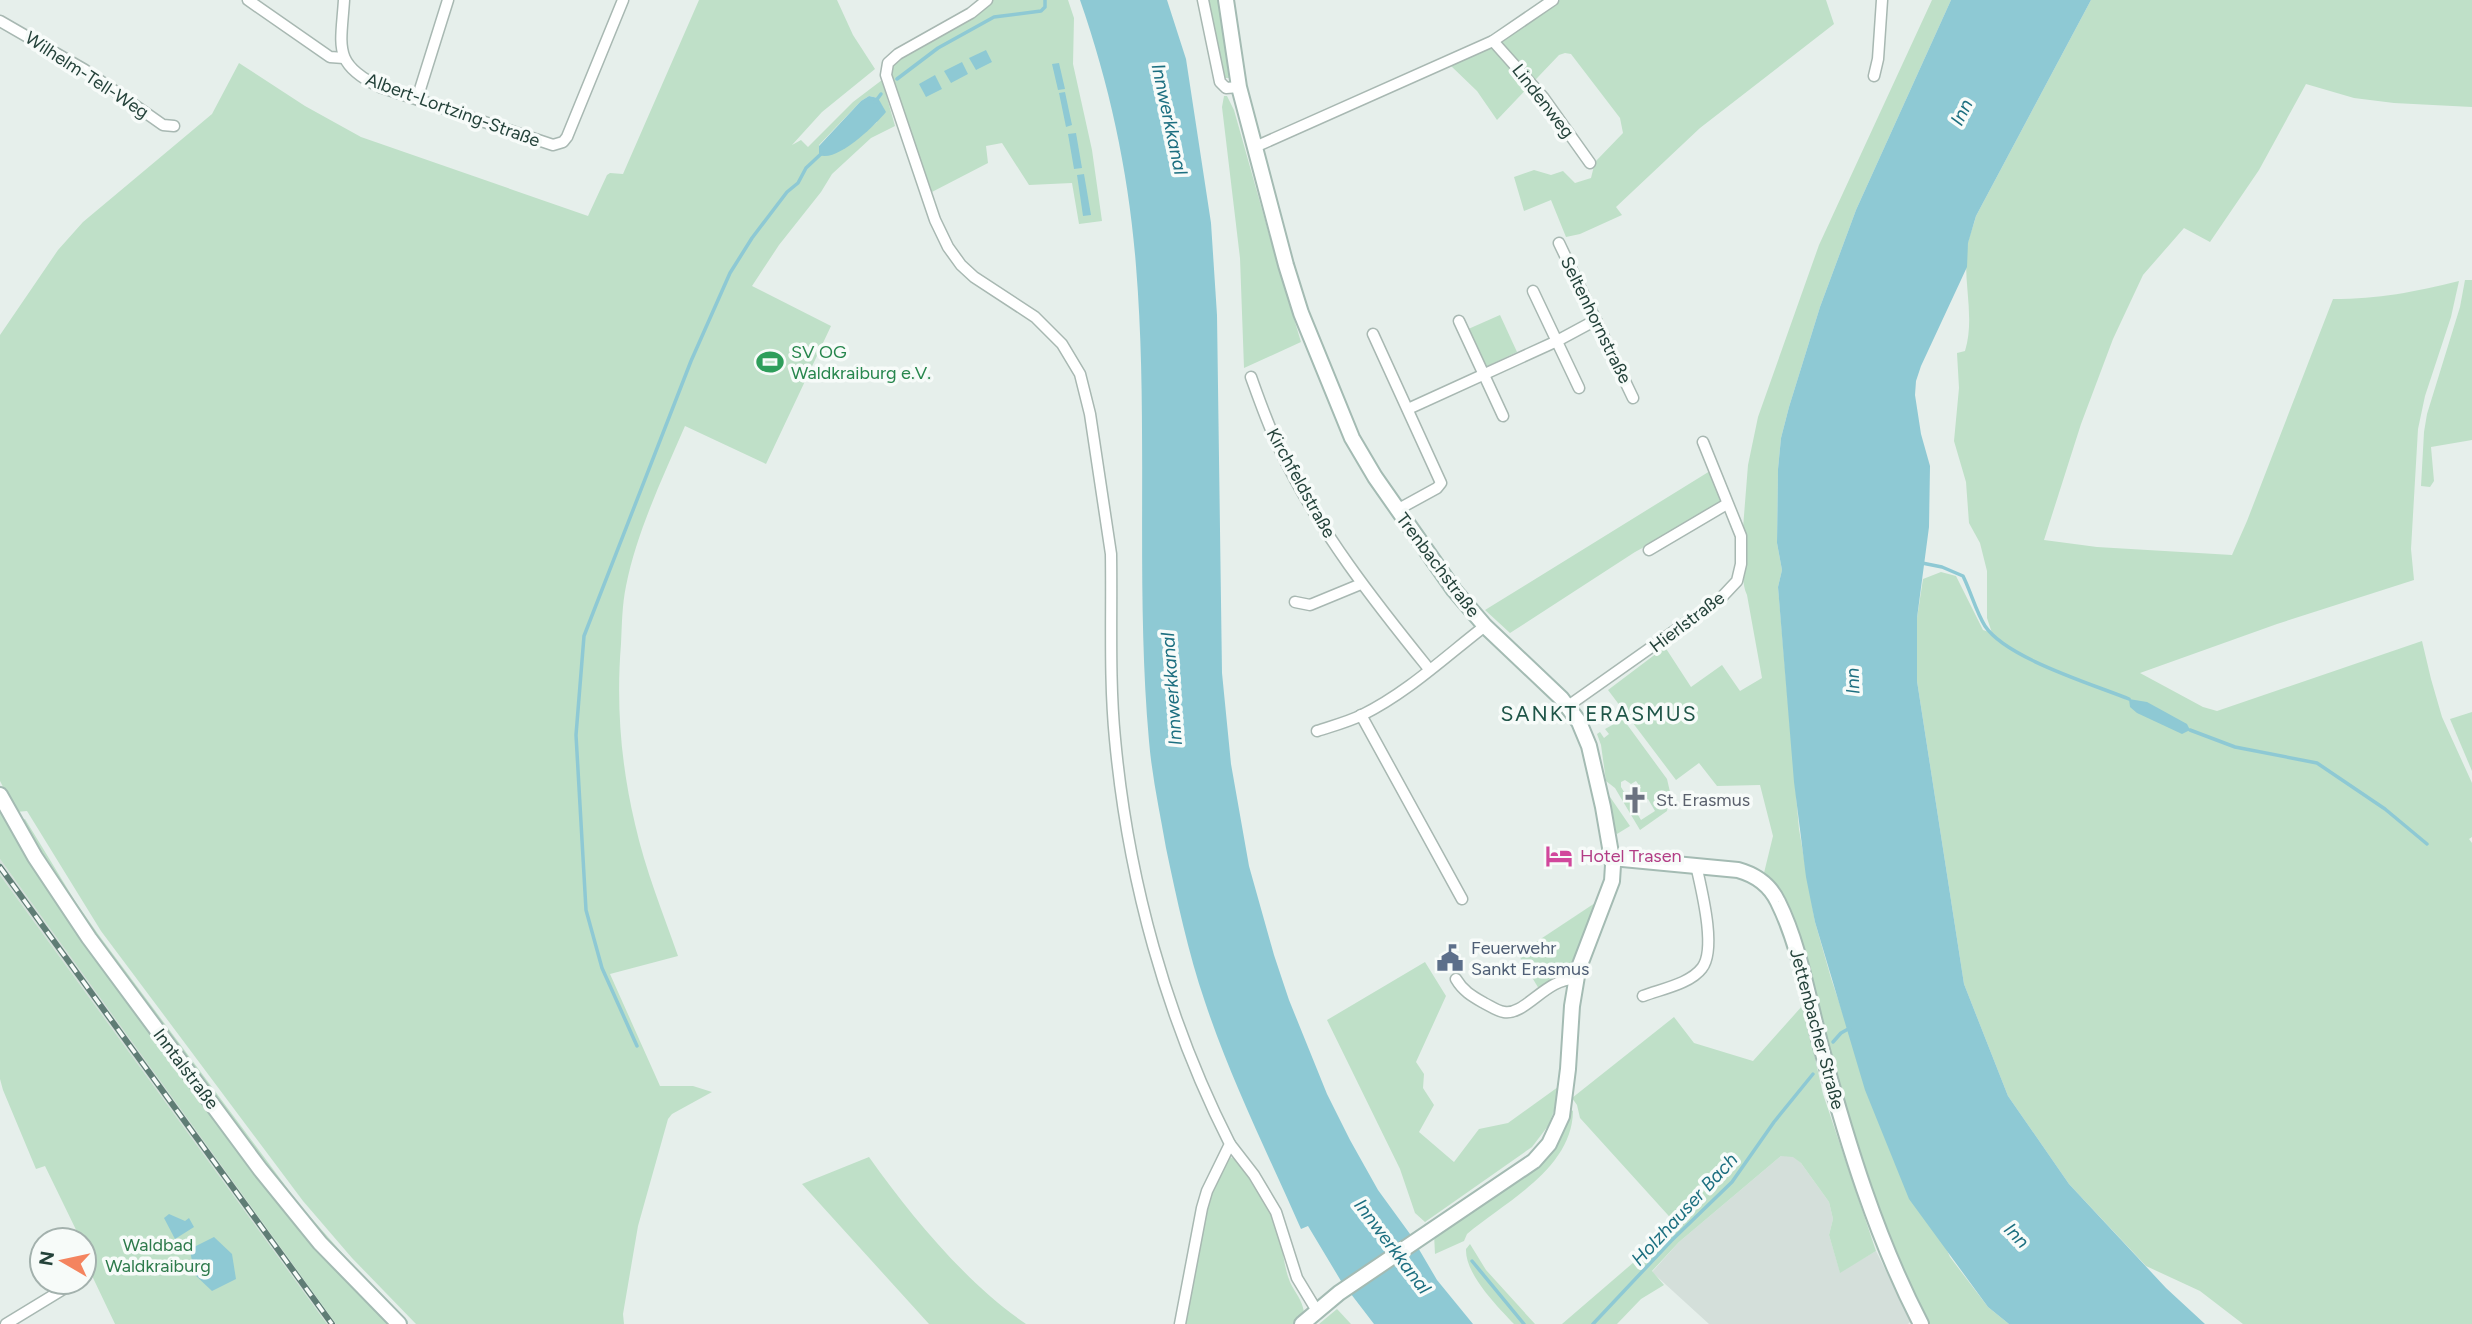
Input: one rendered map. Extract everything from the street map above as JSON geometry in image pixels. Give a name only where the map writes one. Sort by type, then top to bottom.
[{"type":"street","name":"Albert-Lortzing-Straße","points":[[248,0],[330,57],[344,58],[349,68],[369,82],[547,144],[559,144],[567,136],[623,0]]},
{"type":"street","points":[[344,0],[341,38],[344,58]]},
{"type":"street","points":[[417,99],[448,0]]},
{"type":"street","points":[[987,0],[971,13],[908,47],[888,63],[886,75],[935,220],[948,247],[974,277],[1035,317],[1062,344],[1080,374],[1090,414],[1108,525],[1115,738],[1138,886],[1166,989],[1210,1104],[1230,1144],[1254,1175],[1276,1212],[1297,1278],[1317,1311]]},
{"type":"street","points":[[1203,0],[1220,82],[1226,89],[1239,88]]},
{"type":"street","name":"Trenbachstraße","points":[[1226,0],[1239,88],[1286,265],[1341,414],[1365,460],[1429,557],[1485,626],[1553,688],[1568,706],[1589,746],[1612,858],[1610,888],[1580,962],[1576,979],[1562,1116],[1553,1138],[1534,1161],[1334,1297],[1302,1324]]},
{"type":"street","points":[[1255,147],[1493,41],[1553,0]]},
{"type":"street","points":[[1874,76],[1878,59],[1882,0]]},
{"type":"street","name":"Wilhelm-Tell-Weg","points":[[0,21],[85,70],[163,125],[174,127]]},
{"type":"street","name":"Lindenweg","points":[[1493,41],[1544,97],[1590,163]]},
{"type":"street","name":"Seltenhornstraße","points":[[1559,243],[1633,398]]},
{"type":"street","points":[[1534,291],[1579,388]]},
{"type":"street","points":[[1408,409],[1596,320]]},
{"type":"street","points":[[1459,321],[1503,416]]},
{"type":"street","points":[[1373,334],[1441,483],[1437,488],[1397,510]]},
{"type":"street","name":"Kirchfeldstraße","points":[[1251,377],[1276,441],[1299,488],[1361,584],[1429,669]]},
{"type":"street","name":"Hierlstraße","points":[[1568,706],[1640,657],[1731,589],[1740,573],[1740,530],[1703,442]]},
{"type":"street","points":[[1649,550],[1727,504]]},
{"type":"street","points":[[1295,602],[1310,604],[1361,584]]},
{"type":"street","points":[[1317,731],[1361,715],[1398,694],[1485,626]]},
{"type":"street","points":[[1361,715],[1462,899]]},
{"type":"street","name":"Inntalstraße","points":[[0,794],[35,857],[89,938],[260,1169],[320,1243],[399,1324]]},
{"type":"street","name":"Jettenbacher Straße","points":[[1612,858],[1738,870],[1768,886],[1778,901],[1790,933],[1835,1098],[1866,1197],[1890,1259],[1921,1324]]},
{"type":"street","points":[[1643,996],[1685,981],[1702,970],[1708,949],[1706,912],[1696,865]]},
{"type":"street","points":[[1456,979],[1469,995],[1505,1012],[1514,1011],[1558,981],[1576,979]]},
{"type":"street","points":[[1180,1324],[1202,1208],[1207,1191],[1230,1144]]},
{"type":"street","points":[[6,1324],[52,1296]]},
{"type":"shaded area","points":[[0,859],[336,1324],[327,1324],[0,875]]},
{"type":"shaded area","points":[[1781,1156],[1793,1156],[1801,1163],[1829,1202],[1833,1219],[1829,1235],[1840,1272],[1876,1251],[1911,1321],[1908,1324],[1709,1324],[1652,1272],[1679,1242]]},
{"type":"green space","points":[[699,0],[837,0],[853,35],[875,69],[822,112],[792,145],[801,140],[808,147],[853,102],[882,80],[895,126],[871,138],[832,174],[752,286],[831,326],[766,464],[685,426],[644,525],[626,586],[619,690],[626,780],[644,858],[678,956],[610,974],[660,1086],[693,1086],[712,1092],[672,1114],[668,1119],[638,1226],[623,1314],[624,1324],[416,1324],[352,1258],[303,1201],[101,931],[27,811],[16,812],[0,781],[0,335],[58,250],[83,222],[212,114],[239,63],[305,106],[361,137],[588,216],[607,175],[623,174]],"holes":[[[869,96],[878,98],[877,122],[865,132],[819,155],[819,145],[861,101]]]},
{"type":"green space","points":[[992,0],[1068,0],[1074,18],[1073,64],[1092,150],[1102,221],[1079,224],[1072,183],[1029,185],[1002,143],[986,146],[988,163],[930,193],[891,77],[892,68],[896,61]]},
{"type":"green space","points":[[1208,0],[1221,0],[1231,78],[1225,78],[1222,71]]},
{"type":"green space","points":[[1560,0],[1826,0],[1834,24],[1700,128],[1616,207],[1622,215],[1580,234],[1566,237],[1551,200],[1524,211],[1514,177],[1534,170],[1551,175],[1563,171],[1575,183],[1591,178],[1595,162],[1623,133],[1620,118],[1571,54],[1559,55],[1497,120],[1477,91],[1450,65],[1491,46]]},
{"type":"green space","points":[[1932,0],[1951,0],[1856,210],[1820,307],[1789,407],[1781,438],[1778,469],[1777,543],[1782,570],[1778,587],[1799,829],[1815,922],[1831,978],[1848,1029],[1950,1257],[1988,1307],[2009,1324],[1928,1324],[1906,1280],[1860,1165],[1786,900],[1779,888],[1764,873],[1773,836],[1760,785],[1717,786],[1699,763],[1676,780],[1608,690],[1665,647],[1691,687],[1722,665],[1740,691],[1762,678],[1743,579],[1746,546],[1743,528],[1748,465],[1758,417],[1819,245]]},
{"type":"green space","points":[[2091,0],[2472,0],[2472,107],[2354,98],[2306,84],[2259,170],[2210,242],[2184,228],[2143,275],[2113,339],[2081,424],[2044,540],[2097,547],[2232,555],[2333,299],[2396,294],[2459,281],[2418,429],[2411,549],[2414,580],[2277,624],[2140,673],[2203,707],[2217,711],[2422,641],[2442,717],[2472,783],[2472,837],[2469,839],[2472,843],[2472,1324],[2243,1324],[2200,1291],[2146,1266],[2069,1184],[2008,1096],[1964,984],[1917,681],[1917,618],[1923,579],[1941,572],[1956,576],[1983,630],[1992,633],[1987,618],[1987,571],[1980,543],[1969,523],[1966,482],[1954,441],[1959,388],[1957,353],[1965,351],[1969,324],[1966,269],[1968,242],[1976,216]]},
{"type":"green space","points":[[1224,96],[1227,96],[1234,110],[1301,342],[1244,368],[1240,258],[1222,107]]},
{"type":"green space","points":[[2465,280],[2472,280],[2472,440],[2431,447],[2434,481],[2430,487],[2421,486],[2427,414],[2460,307]]},
{"type":"green space","points":[[1500,315],[1517,352],[1483,368],[1466,330]]},
{"type":"green space","points":[[1710,471],[1725,503],[1635,552],[1510,633],[1485,610]]},
{"type":"green space","points":[[2472,712],[2472,771],[2450,719]]},
{"type":"green space","points":[[1623,719],[1667,779],[1670,792],[1667,811],[1640,830],[1615,788],[1606,781],[1597,734],[1600,732],[1604,738],[1609,734],[1605,729]],"holes":[[[1625,780],[1631,784],[1636,781],[1641,788],[1636,791],[1643,801],[1648,799],[1655,811],[1641,820],[1621,787],[1621,782]]]},
{"type":"green space","points":[[1608,794],[1630,826],[1617,834],[1613,829]]},
{"type":"green space","points":[[0,808],[49,890],[391,1324],[336,1324],[0,859]]},
{"type":"green space","points":[[25,819],[98,934],[299,1204],[410,1324],[347,1263],[296,1206],[95,936],[20,821]]},
{"type":"green space","name":"Waldbad Waldkraiburg","points":[[0,875],[327,1324],[115,1324],[98,1288],[98,1226],[74,1226],[45,1166],[36,1169],[0,1079]]},
{"type":"green space","points":[[1595,903],[1571,967],[1539,989],[1518,954]]},
{"type":"green space","points":[[1425,962],[1446,996],[1416,1062],[1424,1074],[1423,1088],[1434,1105],[1419,1132],[1454,1162],[1479,1129],[1508,1123],[1558,1087],[1548,1126],[1532,1147],[1425,1222],[1415,1213],[1400,1169],[1327,1020]]},
{"type":"green space","points":[[1803,1005],[1823,1094],[1876,1251],[1840,1273],[1829,1235],[1833,1219],[1829,1202],[1801,1163],[1793,1157],[1781,1156],[1679,1242],[1652,1271],[1664,1285],[1641,1299],[1617,1324],[1562,1324],[1677,1225],[1580,1118],[1572,1098],[1674,1017],[1694,1043],[1753,1061]]},
{"type":"green space","points":[[1568,1108],[1573,1111],[1570,1132],[1562,1150],[1549,1167],[1517,1196],[1467,1234],[1464,1241],[1435,1254],[1434,1234],[1526,1172]]},
{"type":"green space","points":[[869,1157],[903,1202],[961,1269],[1026,1324],[929,1324],[802,1184]]},
{"type":"green space","points":[[1230,1157],[1254,1179],[1272,1214],[1288,1277],[1304,1312],[1294,1324],[1183,1324],[1205,1209],[1221,1168]]},
{"type":"green space","points":[[1470,1244],[1486,1270],[1535,1324],[1514,1324],[1491,1299],[1476,1279],[1467,1259],[1466,1249]]},
{"type":"green space","points":[[1337,1309],[1351,1324],[1319,1324]]},
{"type":"water","name":"Innwerkkanal","points":[[1080,0],[1167,0],[1186,59],[1211,223],[1217,315],[1222,673],[1231,764],[1249,866],[1274,955],[1327,1094],[1350,1140],[1378,1190],[1410,1234],[1437,1280],[1473,1324],[1374,1324],[1341,1281],[1308,1226],[1301,1229],[1238,1088],[1199,983],[1166,848],[1149,741],[1143,622],[1140,325],[1129,198],[1109,98]]},
{"type":"water","name":"Inn","points":[[1951,0],[2091,0],[1976,216],[1968,243],[1967,267],[1916,381],[1915,395],[1921,434],[1930,466],[1929,527],[1917,618],[1917,681],[1964,984],[2008,1096],[2069,1184],[2166,1288],[2205,1324],[2009,1324],[1988,1307],[1909,1199],[1865,1090],[1815,922],[1806,877],[1794,782],[1778,587],[1782,570],[1777,543],[1781,438],[1820,307],[1856,210]]},
{"type":"water","points":[[986,50],[992,62],[976,70],[969,58]]},
{"type":"water","points":[[962,62],[968,74],[951,83],[944,71]]},
{"type":"water","points":[[1059,63],[1065,89],[1058,90],[1052,64]]},
{"type":"water","points":[[935,75],[942,89],[926,97],[919,84]]},
{"type":"water","points":[[1065,92],[1072,125],[1066,127],[1059,93]]},
{"type":"water","points":[[869,96],[878,98],[886,112],[845,148],[827,156],[819,155],[819,146],[861,101]]},
{"type":"water","points":[[1076,133],[1082,168],[1074,169],[1068,134]]},
{"type":"water","points":[[1084,174],[1091,215],[1083,216],[1077,175]]},
{"type":"water","points":[[2129,699],[2147,702],[2187,724],[2190,730],[2182,734],[2137,713],[2130,707]]},
{"type":"water","points":[[169,1214],[185,1221],[189,1218],[194,1227],[175,1239],[164,1218]]},
{"type":"water","points":[[214,1237],[232,1254],[236,1279],[212,1291],[194,1274],[190,1249]]},
{"type":"waterway","points":[[897,79],[938,48],[994,17],[1041,11],[1045,7],[1045,0]]},
{"type":"waterway","points":[[875,102],[881,94]]},
{"type":"waterway","points":[[637,1046],[602,968],[586,910],[576,735],[584,636],[691,361],[730,273],[752,238],[787,192],[798,183],[806,168],[822,153]]},
{"type":"waterway","points":[[1922,563],[1942,567],[1963,576],[1985,626],[2011,649],[2051,669],[2129,699]]},
{"type":"waterway","points":[[2190,730],[2235,747],[2317,763],[2385,809],[2427,844]]},
{"type":"waterway","name":"Holzhauser Bach","points":[[1833,1042],[1850,1028]]},
{"type":"waterway","name":"Holzhauser Bach","points":[[1593,1324],[1671,1241],[1732,1182],[1774,1122],[1813,1074]]},
{"type":"waterway","name":"Holzhauser Bach","points":[[1472,1261],[1524,1324]]},
{"type":"railway","points":[[0,867],[332,1324]]},
{"type":"place","name":"SV OG Waldkraiburg e.V.","points":[[770,362]]},
{"type":"place","name":"St. Erasmus","points":[[1635,800]]},
{"type":"place","name":"Hotel Trasen","points":[[1559,856]]},
{"type":"place","name":"Feuerwehr Sankt Erasmus","points":[[1450,958]]},
{"type":"district","name":"SANKT ERASMUS","points":[[1599,714]]}]
